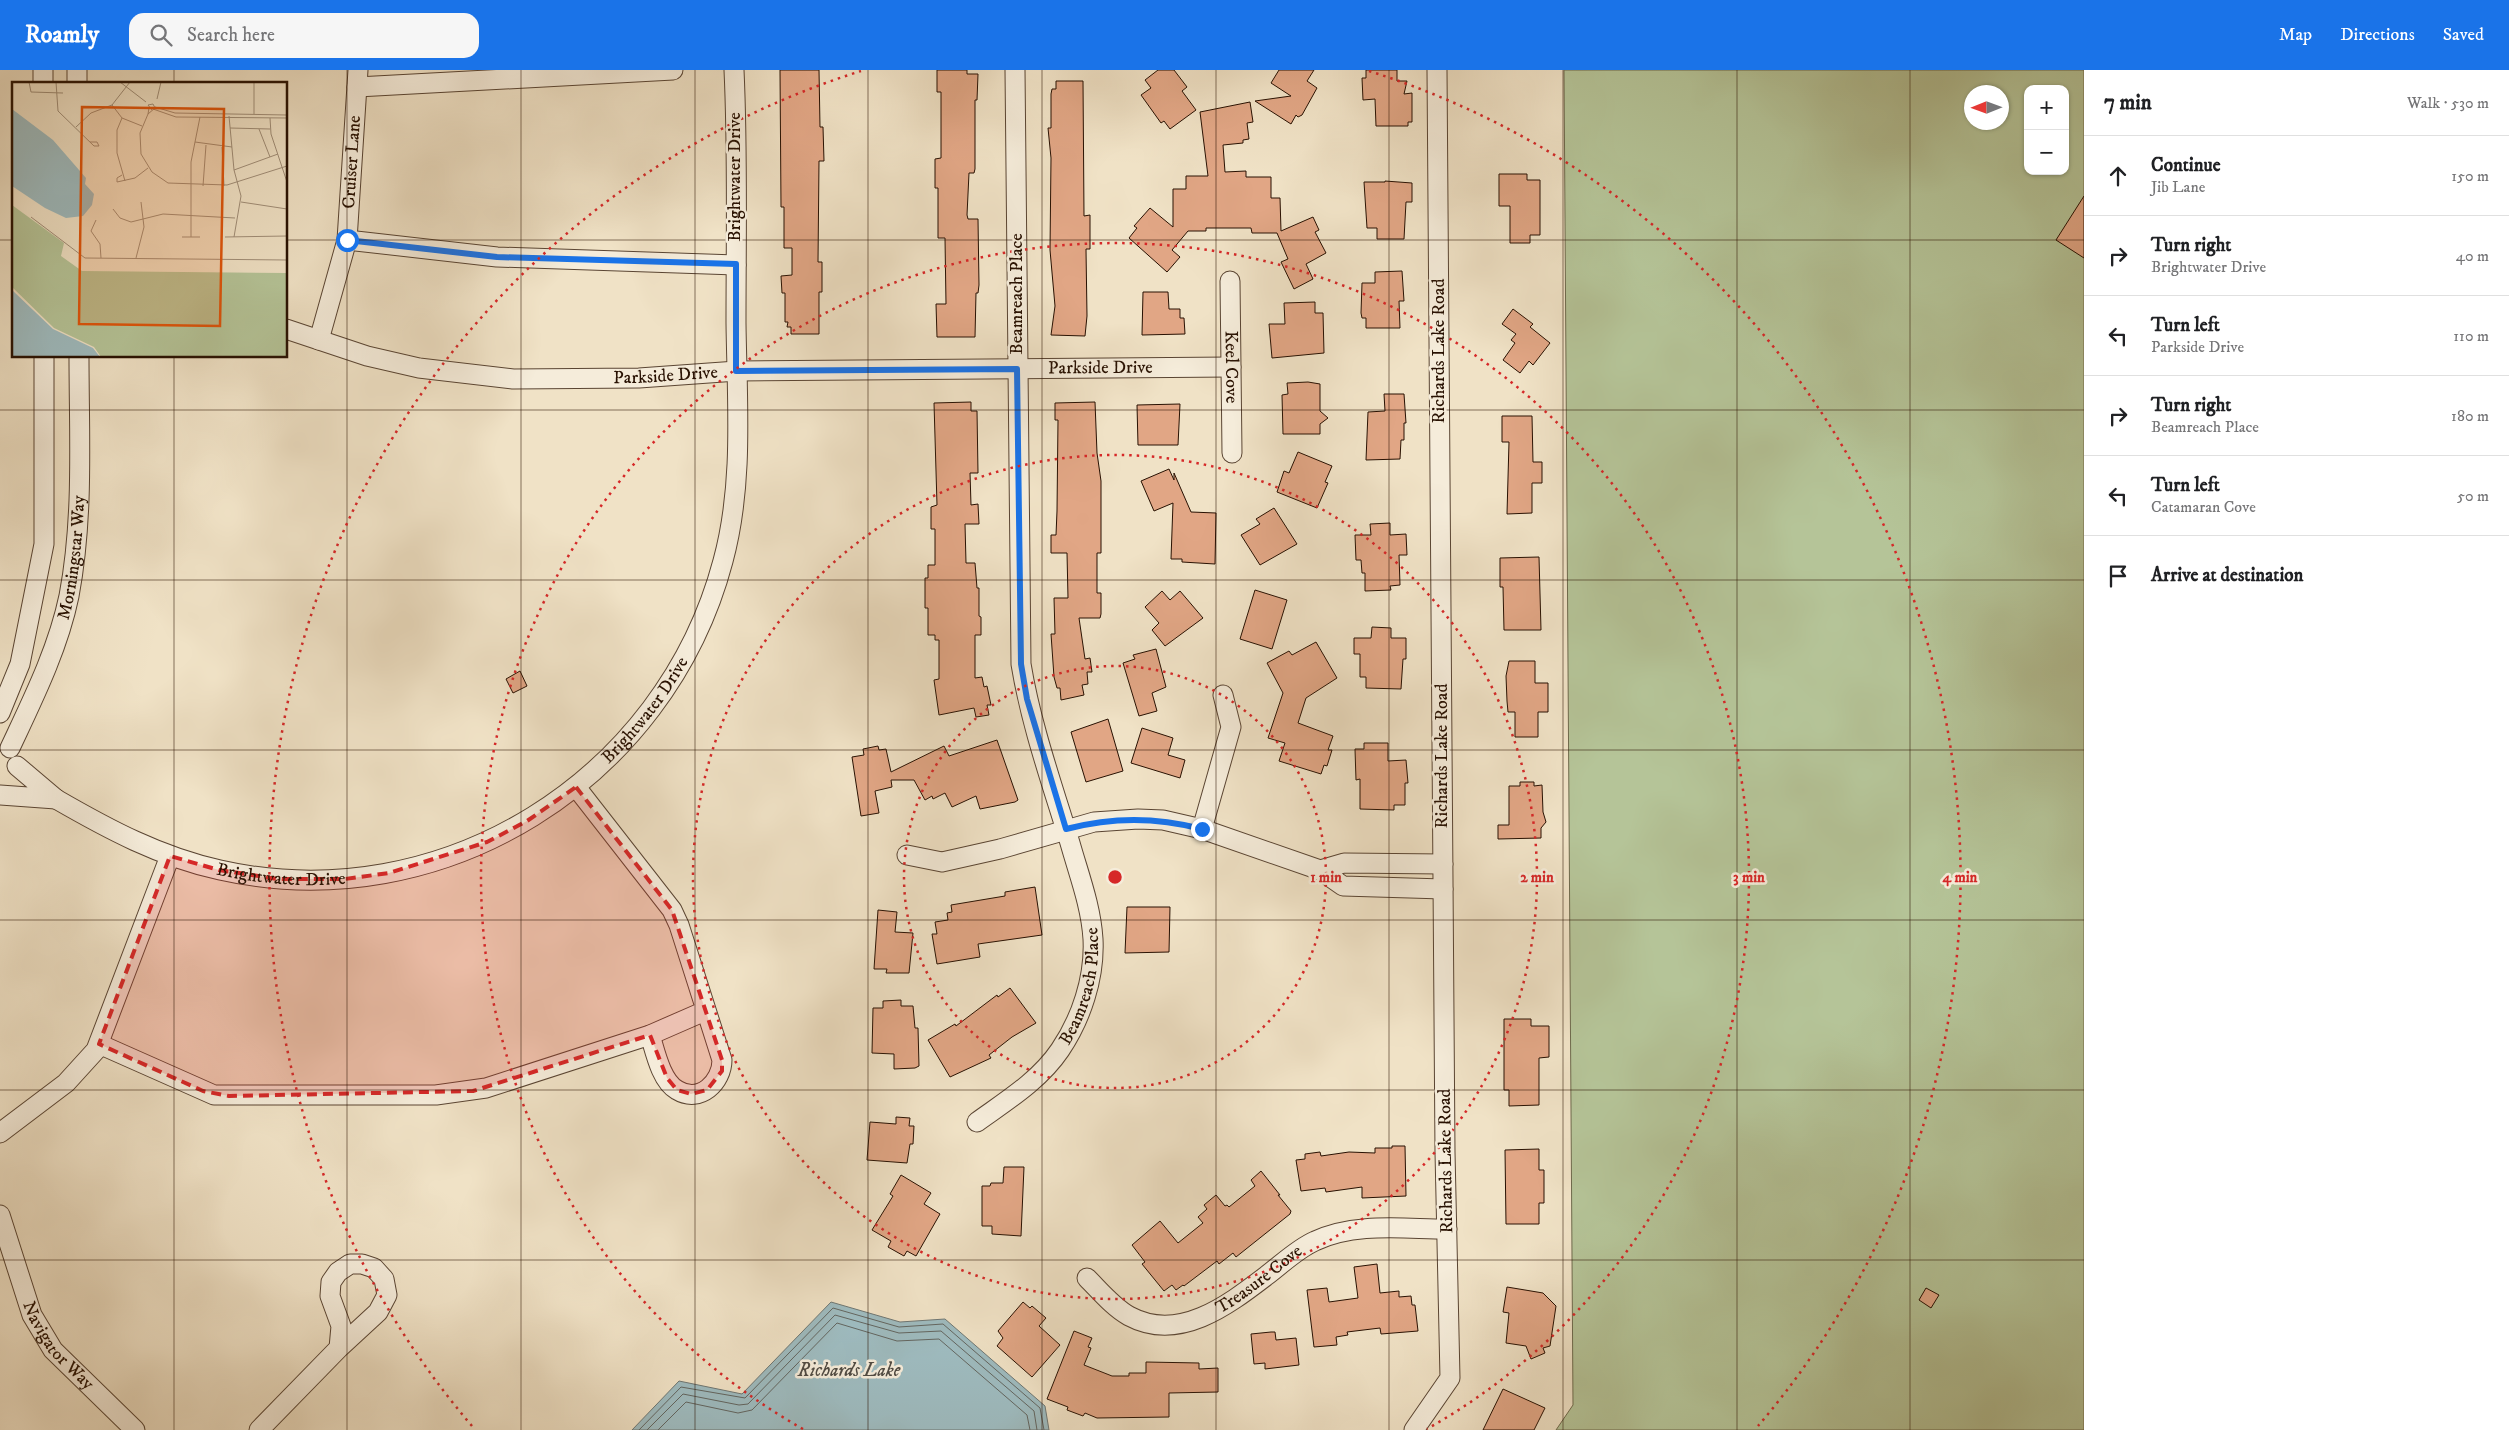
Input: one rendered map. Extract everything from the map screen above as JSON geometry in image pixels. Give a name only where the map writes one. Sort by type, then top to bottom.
[{"type":"street","points":[[358,78],[674,70]]},
{"type":"street","name":"Brightwater Drive","points":[[56,799],[138,843],[170,856],[219,870],[278,879],[345,878],[389,873],[439,860],[487,842],[527,821],[576,787],[615,752],[640,724],[666,690],[694,640],[713,595],[726,551],[736,486],[734,70]]},
{"type":"street","name":"Beamreach Place","points":[[976,1122],[1024,1088],[1041,1073],[1059,1051],[1074,1026],[1084,1000],[1091,969],[1093,940],[1090,912],[1027,699],[1021,664],[1015,70]]},
{"type":"street","name":"Richards Lake Road","points":[[1414,1430],[1450,1378],[1443,889],[1437,70]]},
{"type":"street","name":"Cruiser Lane","points":[[319,340],[347,240],[358,78]]},
{"type":"street","points":[[347,240],[497,257],[736,264]]},
{"type":"street","name":"Keel Cove","points":[[1230,281],[1232,453]]},
{"type":"street","name":"Parkside Drive","points":[[288,330],[367,356],[419,368],[513,379],[639,378],[736,371],[1231,367]]},
{"type":"street","name":"Morningstar Way","points":[[0,712],[20,664],[44,544],[44,358]]},
{"type":"street","name":"Morningstar Way","points":[[5,744],[45,675],[69,597],[78,529],[79,358]]},
{"type":"street","points":[[1202,829],[1231,727],[1223,694]]},
{"type":"street","points":[[5,744],[17,766],[56,799]]},
{"type":"street","points":[[0,795],[14,779],[17,766]]},
{"type":"street","points":[[576,787],[672,910],[679,924],[722,1060],[722,1071],[715,1084],[706,1090],[691,1094],[677,1090],[667,1078],[656,1056],[650,1035]]},
{"type":"street","points":[[0,795],[56,799]]},
{"type":"street","points":[[907,855],[942,862],[1000,849],[1094,822],[1138,819],[1171,822],[1202,829],[1320,870],[1343,886],[1443,889]]},
{"type":"street","points":[[0,1133],[66,1083],[99,1044],[170,856]]},
{"type":"street","points":[[1320,870],[1344,863],[1443,864]]},
{"type":"street","points":[[99,1044],[214,1095],[436,1094],[486,1088],[650,1035],[706,1011]]},
{"type":"street","name":"Navigator Way","points":[[0,1215],[32,1315],[53,1350],[135,1430]]},
{"type":"street","name":"Treasure Cove","points":[[1087,1278],[1116,1308],[1130,1316],[1147,1322],[1185,1322],[1207,1316],[1228,1306],[1299,1250],[1338,1233],[1360,1229],[1447,1228]]},
{"type":"street","points":[[259,1430],[339,1348]]},
{"type":"highlighted area","points":[[576,787],[672,910],[722,1060],[722,1071],[707,1090],[691,1094],[677,1090],[667,1078],[650,1035],[473,1091],[229,1096],[203,1091],[99,1044],[170,856],[219,870],[278,879],[345,879],[389,873],[487,842],[527,821]]},
{"type":"green space","points":[[1564,70],[2084,70],[2084,1430],[1556,1430],[1573,1405]]},
{"type":"water","name":"Richards Lake","points":[[831,1302],[900,1322],[945,1319],[1045,1406],[1049,1430],[632,1430],[679,1381],[742,1394]]},
{"type":"building","points":[[780,70],[819,70],[820,127],[823,127],[824,161],[819,161],[818,262],[822,262],[822,292],[819,292],[819,334],[791,334],[791,327],[787,327],[788,322],[785,322],[785,293],[782,293],[781,276],[792,275],[792,248],[784,248],[784,207],[781,207]]},
{"type":"building","points":[[937,70],[967,70],[967,74],[978,74],[977,100],[975,100],[975,169],[974,173],[969,173],[967,215],[968,219],[978,219],[979,285],[978,293],[976,293],[975,337],[937,337],[936,304],[946,304],[945,238],[938,238],[938,188],[935,188],[935,159],[941,158],[941,92],[937,92]]},
{"type":"building","points":[[1158,70],[1174,70],[1187,87],[1182,91],[1196,110],[1170,129],[1164,121],[1161,123],[1141,95],[1151,88],[1145,80]]},
{"type":"building","points":[[1279,70],[1314,70],[1307,81],[1317,88],[1302,115],[1298,117],[1296,115],[1291,124],[1255,101],[1291,96],[1271,83]]},
{"type":"building","points":[[1366,70],[1397,70],[1397,81],[1407,81],[1404,94],[1412,93],[1412,122],[1408,122],[1408,126],[1376,126],[1375,99],[1363,100],[1362,78],[1366,78]]},
{"type":"building","points":[[1056,81],[1083,81],[1084,216],[1090,215],[1090,249],[1086,249],[1087,316],[1085,336],[1051,335],[1055,306],[1050,250],[1051,158],[1048,128],[1051,128],[1051,94],[1052,89],[1056,89]]},
{"type":"building","points":[[1250,102],[1253,122],[1247,123],[1249,139],[1243,140],[1243,143],[1223,145],[1225,172],[1246,171],[1246,177],[1271,177],[1271,198],[1280,198],[1281,231],[1313,217],[1319,230],[1315,232],[1326,253],[1306,264],[1313,279],[1294,289],[1281,262],[1288,259],[1277,233],[1252,233],[1251,228],[1206,228],[1206,231],[1188,231],[1172,250],[1180,257],[1167,272],[1129,238],[1137,228],[1134,226],[1150,208],[1173,227],[1173,189],[1186,189],[1186,176],[1208,176],[1200,112]]},
{"type":"building","points":[[1499,174],[1527,174],[1527,180],[1540,180],[1540,235],[1530,235],[1530,243],[1510,243],[1510,206],[1499,206]]},
{"type":"building","points":[[1364,182],[1412,183],[1412,202],[1406,202],[1404,239],[1377,239],[1377,228],[1367,228]]},
{"type":"building","points":[[2084,196],[2084,258],[2056,240]]},
{"type":"building","points":[[1402,271],[1404,301],[1399,301],[1400,328],[1366,328],[1366,318],[1362,318],[1361,313],[1362,283],[1375,283],[1375,272]]},
{"type":"building","points":[[1143,292],[1168,292],[1169,309],[1180,309],[1180,318],[1184,318],[1185,334],[1142,335]]},
{"type":"building","points":[[1315,302],[1315,313],[1323,313],[1324,353],[1272,358],[1269,324],[1285,324],[1284,303]]},
{"type":"building","points":[[1513,309],[1533,324],[1530,327],[1550,343],[1533,365],[1529,361],[1520,373],[1503,360],[1515,343],[1511,340],[1516,334],[1502,324]]},
{"type":"building","points":[[1308,382],[1320,384],[1320,411],[1328,418],[1320,424],[1320,434],[1283,434],[1282,395],[1288,394],[1287,383]]},
{"type":"building","points":[[1384,394],[1404,394],[1406,423],[1404,423],[1404,440],[1401,440],[1400,459],[1366,460],[1368,412],[1385,411]]},
{"type":"building","points":[[971,402],[971,411],[977,411],[978,473],[970,473],[971,505],[978,504],[979,524],[965,524],[966,563],[975,563],[977,588],[979,588],[981,635],[975,635],[975,678],[982,677],[984,687],[987,686],[991,705],[987,705],[989,715],[976,717],[974,708],[939,715],[934,680],[939,679],[939,640],[935,640],[935,635],[928,635],[928,608],[925,608],[925,578],[928,578],[928,565],[935,565],[935,529],[931,529],[931,507],[937,505],[934,403]]},
{"type":"building","points":[[1095,402],[1097,453],[1101,481],[1101,553],[1097,553],[1097,593],[1101,593],[1101,614],[1100,618],[1079,618],[1085,659],[1090,658],[1092,672],[1087,672],[1088,684],[1082,685],[1084,695],[1061,700],[1060,688],[1057,688],[1054,677],[1051,634],[1055,634],[1054,598],[1068,598],[1067,553],[1051,553],[1051,535],[1056,535],[1057,511],[1058,420],[1055,420],[1055,403]]},
{"type":"building","points":[[1180,404],[1178,445],[1138,445],[1137,405]]},
{"type":"building","points":[[1502,416],[1532,416],[1533,462],[1542,462],[1542,483],[1532,483],[1532,513],[1507,514],[1509,442],[1502,442]]},
{"type":"building","points":[[1298,452],[1332,466],[1325,482],[1328,483],[1317,508],[1277,492],[1284,471],[1289,473]]},
{"type":"building","points":[[1169,469],[1174,480],[1174,473],[1191,512],[1216,513],[1215,564],[1182,562],[1182,559],[1171,559],[1173,503],[1154,511],[1141,481]]},
{"type":"building","points":[[1274,508],[1297,544],[1260,565],[1241,535],[1260,524],[1256,519]]},
{"type":"building","points":[[1390,523],[1390,535],[1406,534],[1407,555],[1399,555],[1400,585],[1390,586],[1391,590],[1365,591],[1365,573],[1362,573],[1361,560],[1356,560],[1355,535],[1371,535],[1370,524]]},
{"type":"building","points":[[1539,557],[1541,630],[1504,630],[1503,587],[1500,587],[1500,558]]},
{"type":"building","points":[[1255,590],[1287,600],[1272,649],[1240,639]]},
{"type":"building","points":[[1162,591],[1170,600],[1180,591],[1203,618],[1165,646],[1152,630],[1159,623],[1145,607]]},
{"type":"building","points":[[1372,627],[1391,628],[1391,638],[1406,638],[1406,659],[1403,659],[1401,689],[1366,688],[1366,677],[1360,677],[1360,654],[1354,654],[1354,638],[1371,638]]},
{"type":"building","points":[[1316,642],[1337,678],[1306,698],[1298,723],[1333,736],[1328,750],[1332,750],[1327,766],[1324,765],[1321,774],[1279,761],[1285,743],[1268,738],[1283,693],[1267,663],[1289,651],[1292,655]]},
{"type":"building","points":[[1156,649],[1166,687],[1152,693],[1157,711],[1139,716],[1123,663],[1135,659],[1133,655]]},
{"type":"building","points":[[1509,661],[1535,661],[1535,683],[1548,683],[1548,712],[1538,712],[1538,737],[1515,737],[1515,712],[1508,712],[1507,701],[1506,676]]},
{"type":"building","points":[[520,671],[527,686],[513,693],[506,679]]},
{"type":"building","points":[[1108,719],[1123,771],[1086,782],[1071,732]]},
{"type":"building","points":[[1142,728],[1173,738],[1168,755],[1185,760],[1180,778],[1131,763]]},
{"type":"building","points":[[997,740],[1018,800],[1015,802],[980,809],[976,796],[952,807],[945,793],[933,799],[932,796],[925,800],[914,780],[891,780],[892,787],[875,791],[879,813],[861,816],[852,757],[864,755],[863,749],[878,746],[879,750],[886,749],[891,772],[944,746],[949,756]]},
{"type":"building","points":[[1364,743],[1388,743],[1388,761],[1406,760],[1408,783],[1405,783],[1405,805],[1394,805],[1394,810],[1360,809],[1360,779],[1356,780],[1355,749],[1364,749]]},
{"type":"building","points":[[1520,782],[1534,782],[1534,786],[1542,785],[1543,812],[1546,822],[1541,828],[1541,838],[1498,839],[1498,825],[1509,825],[1509,786],[1520,786]]},
{"type":"building","points":[[1035,887],[1042,935],[978,944],[980,957],[937,964],[932,934],[937,934],[935,922],[948,920],[947,913],[952,912],[951,905],[1005,896],[1005,892]]},
{"type":"building","points":[[1127,907],[1170,907],[1169,952],[1125,953]]},
{"type":"building","points":[[878,910],[897,912],[895,932],[913,933],[909,973],[886,973],[887,969],[874,969]]},
{"type":"building","points":[[1010,988],[1036,1023],[1012,1037],[989,1055],[991,1058],[950,1077],[928,1040],[955,1024],[956,1026],[997,995],[998,997]]},
{"type":"building","points":[[901,1000],[901,1006],[913,1006],[915,1028],[918,1028],[919,1066],[915,1068],[894,1069],[894,1054],[872,1053],[873,1008],[883,1008],[883,1001]]},
{"type":"building","points":[[1504,1019],[1531,1019],[1531,1026],[1549,1026],[1549,1057],[1539,1058],[1539,1105],[1509,1106],[1509,1090],[1504,1090]]},
{"type":"building","points":[[896,1117],[910,1118],[909,1126],[914,1126],[913,1144],[910,1144],[907,1163],[867,1160],[870,1122],[896,1124]]},
{"type":"building","points":[[1392,1146],[1405,1146],[1406,1196],[1362,1198],[1362,1187],[1326,1192],[1325,1188],[1301,1191],[1296,1160],[1305,1159],[1305,1154],[1320,1152],[1321,1156],[1349,1152],[1375,1153],[1375,1148],[1392,1148]]},
{"type":"building","points":[[1539,1149],[1539,1170],[1544,1170],[1544,1203],[1539,1203],[1539,1224],[1506,1224],[1505,1150]]},
{"type":"building","points":[[1004,1167],[1024,1167],[1021,1236],[992,1234],[992,1226],[982,1226],[982,1186],[990,1186],[991,1183],[1003,1183]]},
{"type":"building","points":[[1261,1171],[1291,1211],[1290,1214],[1236,1257],[1233,1253],[1219,1264],[1217,1261],[1184,1286],[1176,1290],[1172,1285],[1164,1291],[1142,1264],[1145,1262],[1132,1245],[1160,1221],[1178,1243],[1203,1223],[1198,1217],[1207,1209],[1204,1205],[1216,1195],[1225,1206],[1229,1207],[1255,1186],[1251,1180]]},
{"type":"building","points":[[901,1175],[931,1193],[924,1204],[940,1214],[916,1256],[907,1251],[904,1256],[888,1247],[891,1241],[872,1230],[893,1196],[890,1194]]},
{"type":"building","points":[[1377,1264],[1380,1293],[1399,1291],[1399,1297],[1411,1296],[1412,1305],[1415,1305],[1418,1331],[1381,1334],[1380,1328],[1347,1332],[1348,1335],[1336,1337],[1337,1345],[1314,1347],[1307,1290],[1327,1288],[1329,1302],[1358,1298],[1354,1267]]},
{"type":"building","points":[[1507,1287],[1543,1293],[1556,1306],[1550,1346],[1543,1348],[1545,1353],[1531,1359],[1526,1346],[1506,1343],[1509,1313],[1503,1312]]},
{"type":"building","points":[[1926,1288],[1939,1295],[1931,1308],[1919,1300]]},
{"type":"building","points":[[1023,1302],[1030,1308],[1032,1306],[1046,1318],[1039,1326],[1060,1345],[1032,1377],[997,1346],[1003,1338],[998,1331]]},
{"type":"building","points":[[1074,1331],[1092,1338],[1088,1347],[1091,1348],[1084,1365],[1112,1376],[1129,1376],[1129,1373],[1146,1373],[1146,1362],[1199,1363],[1199,1369],[1218,1368],[1218,1392],[1169,1393],[1169,1417],[1097,1418],[1085,1413],[1083,1416],[1067,1410],[1068,1407],[1047,1399]]},
{"type":"building","points":[[1275,1332],[1276,1340],[1296,1338],[1299,1365],[1265,1369],[1265,1363],[1254,1364],[1251,1334]]},
{"type":"building","points":[[1503,1389],[1545,1408],[1534,1430],[1483,1430]]},
{"type":"route","points":[[347,240],[497,257],[736,264],[736,371],[1017,369],[1019,638],[1021,664],[1027,699],[1066,829],[1094,822],[1138,819],[1163,820],[1202,829]]}]
